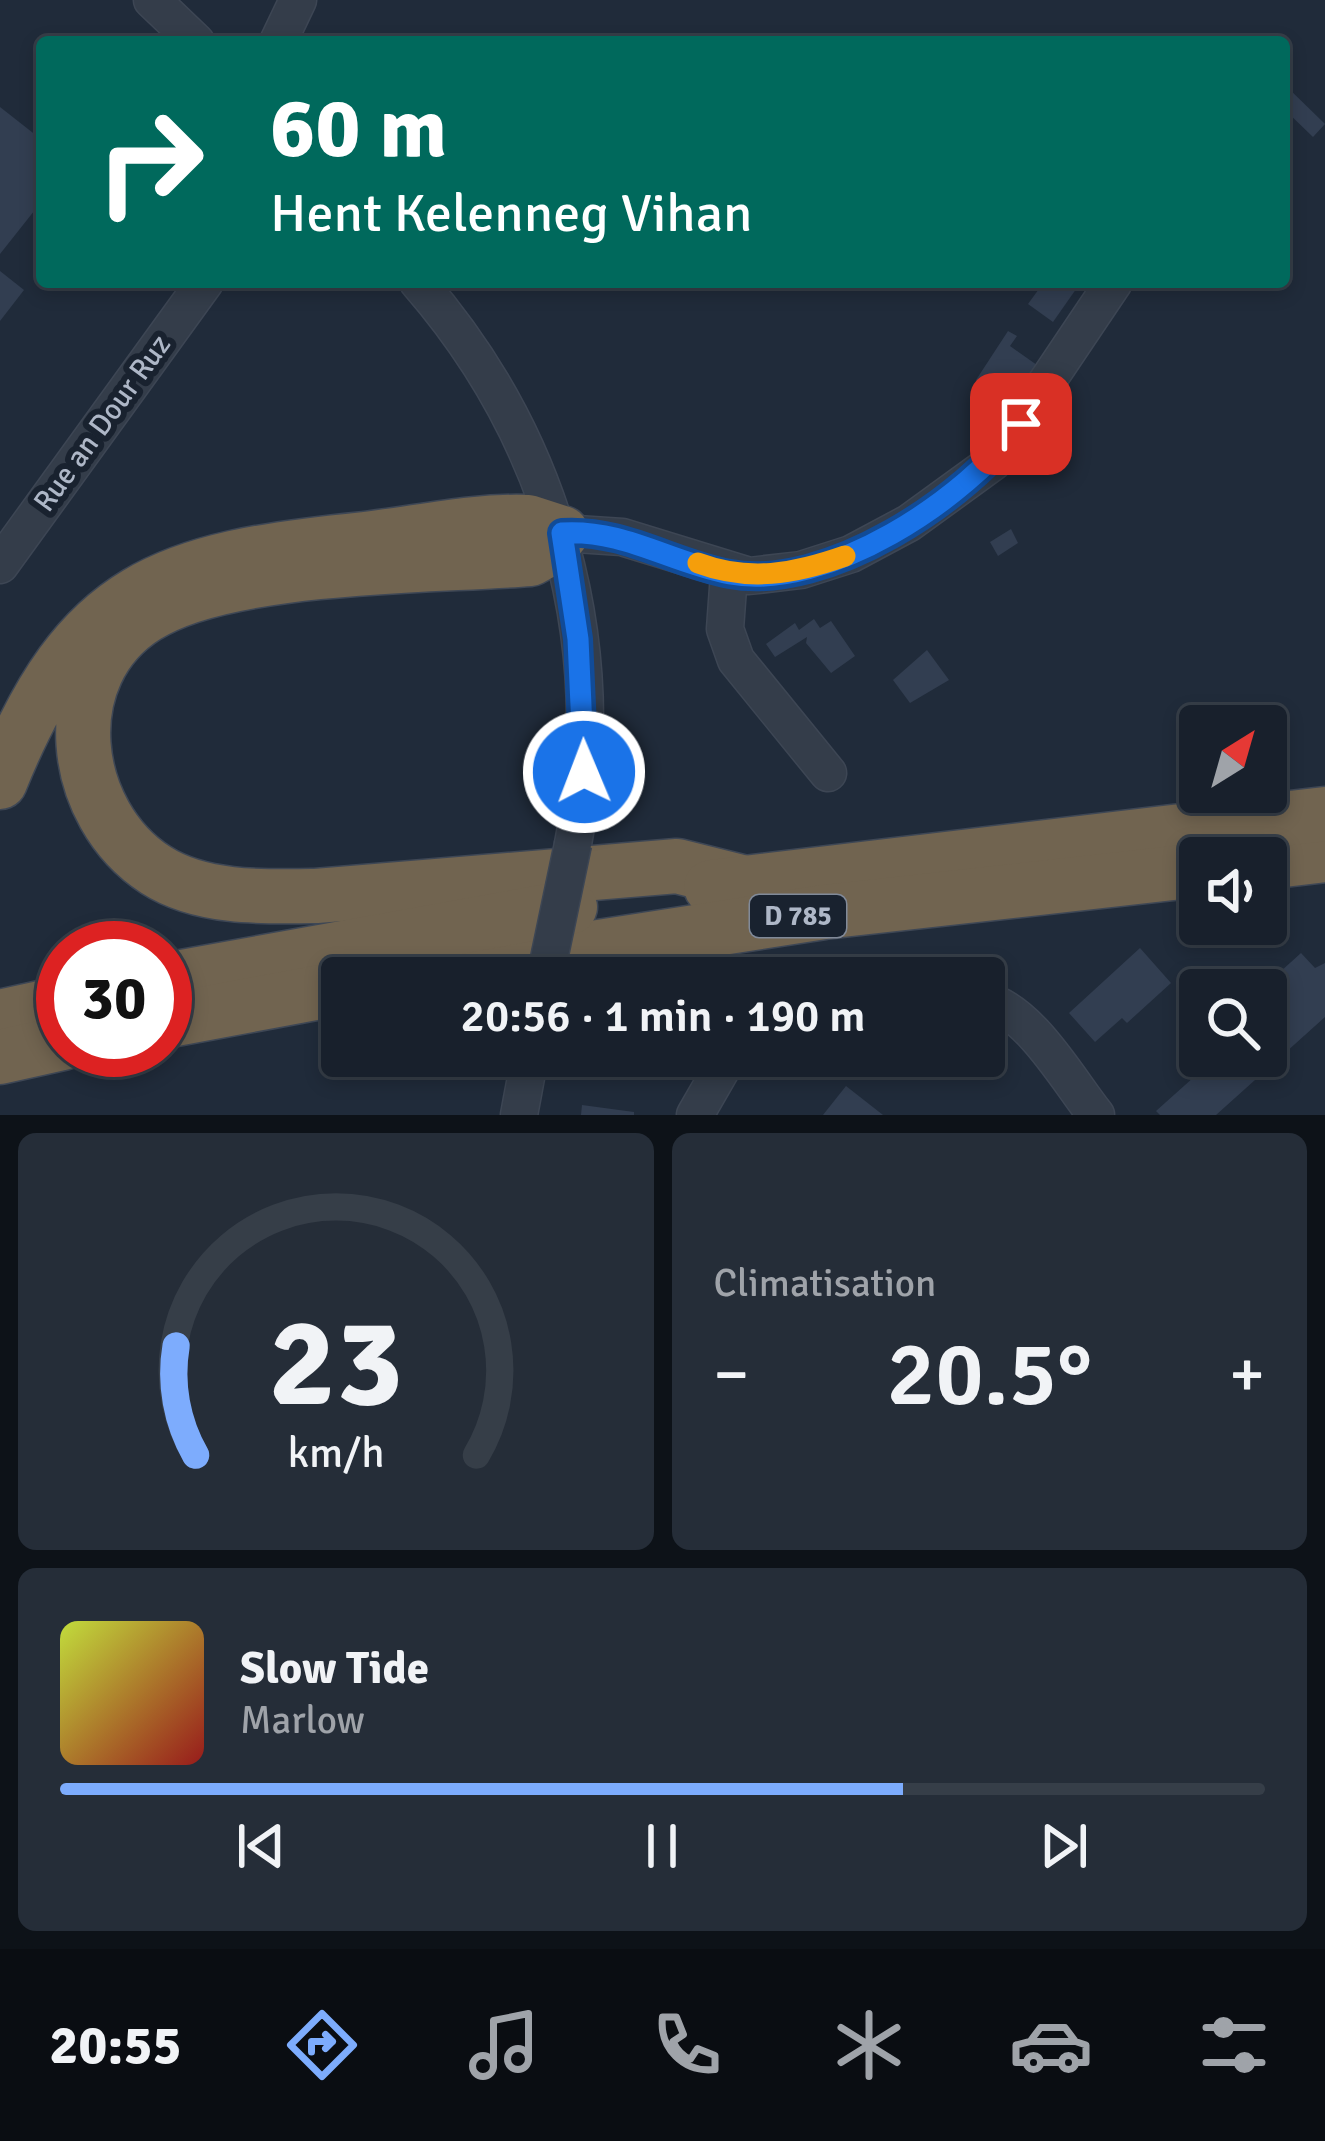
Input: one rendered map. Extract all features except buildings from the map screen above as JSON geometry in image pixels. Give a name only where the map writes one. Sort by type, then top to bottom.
[{"type":"highway","points":[[0,782],[24,719],[85,636],[134,593],[179,570],[262,549],[528,522],[562,533],[550,548],[530,559],[248,581],[189,595],[146,616],[115,644],[81,710],[82,748],[108,816],[130,848],[159,872],[222,892],[316,896],[677,866],[745,883]]},
{"type":"highway","name":"D 785","points":[[192,975],[404,934],[745,883],[1325,814]]},
{"type":"highway","points":[[1287,860],[1325,855]]},
{"type":"highway","name":"D 785","points":[[534,957],[824,912],[1179,872]]},
{"type":"highway","points":[[192,1016],[321,992]]},
{"type":"highway","points":[[0,1017],[36,1009]]},
{"type":"highway","points":[[0,1057],[36,1049]]},
{"type":"street","points":[[152,0],[190,36]]},
{"type":"street","points":[[281,36],[298,0]]},
{"type":"street","name":"Rue an Dour Ruz","points":[[0,565],[201,288]]},
{"type":"street","points":[[423,288],[466,342],[511,415],[562,533],[584,721],[584,772],[549,957]]},
{"type":"street","points":[[562,533],[622,537],[728,574],[776,574],[851,554],[908,523],[993,462],[1110,288]]},
{"type":"street","points":[[728,574],[725,629],[736,660],[828,773]]},
{"type":"street","points":[[1005,1010],[1096,1115]]},
{"type":"street","points":[[519,1115],[526,1077]]},
{"type":"street","points":[[695,1115],[717,1077]]},
{"type":"slow traffic","points":[[698,563],[749,576],[801,570],[845,556]]},
{"type":"route","points":[[584,772],[578,639],[562,533],[622,537],[728,574],[801,570],[851,554],[908,523],[993,462],[1021,424]]}]
